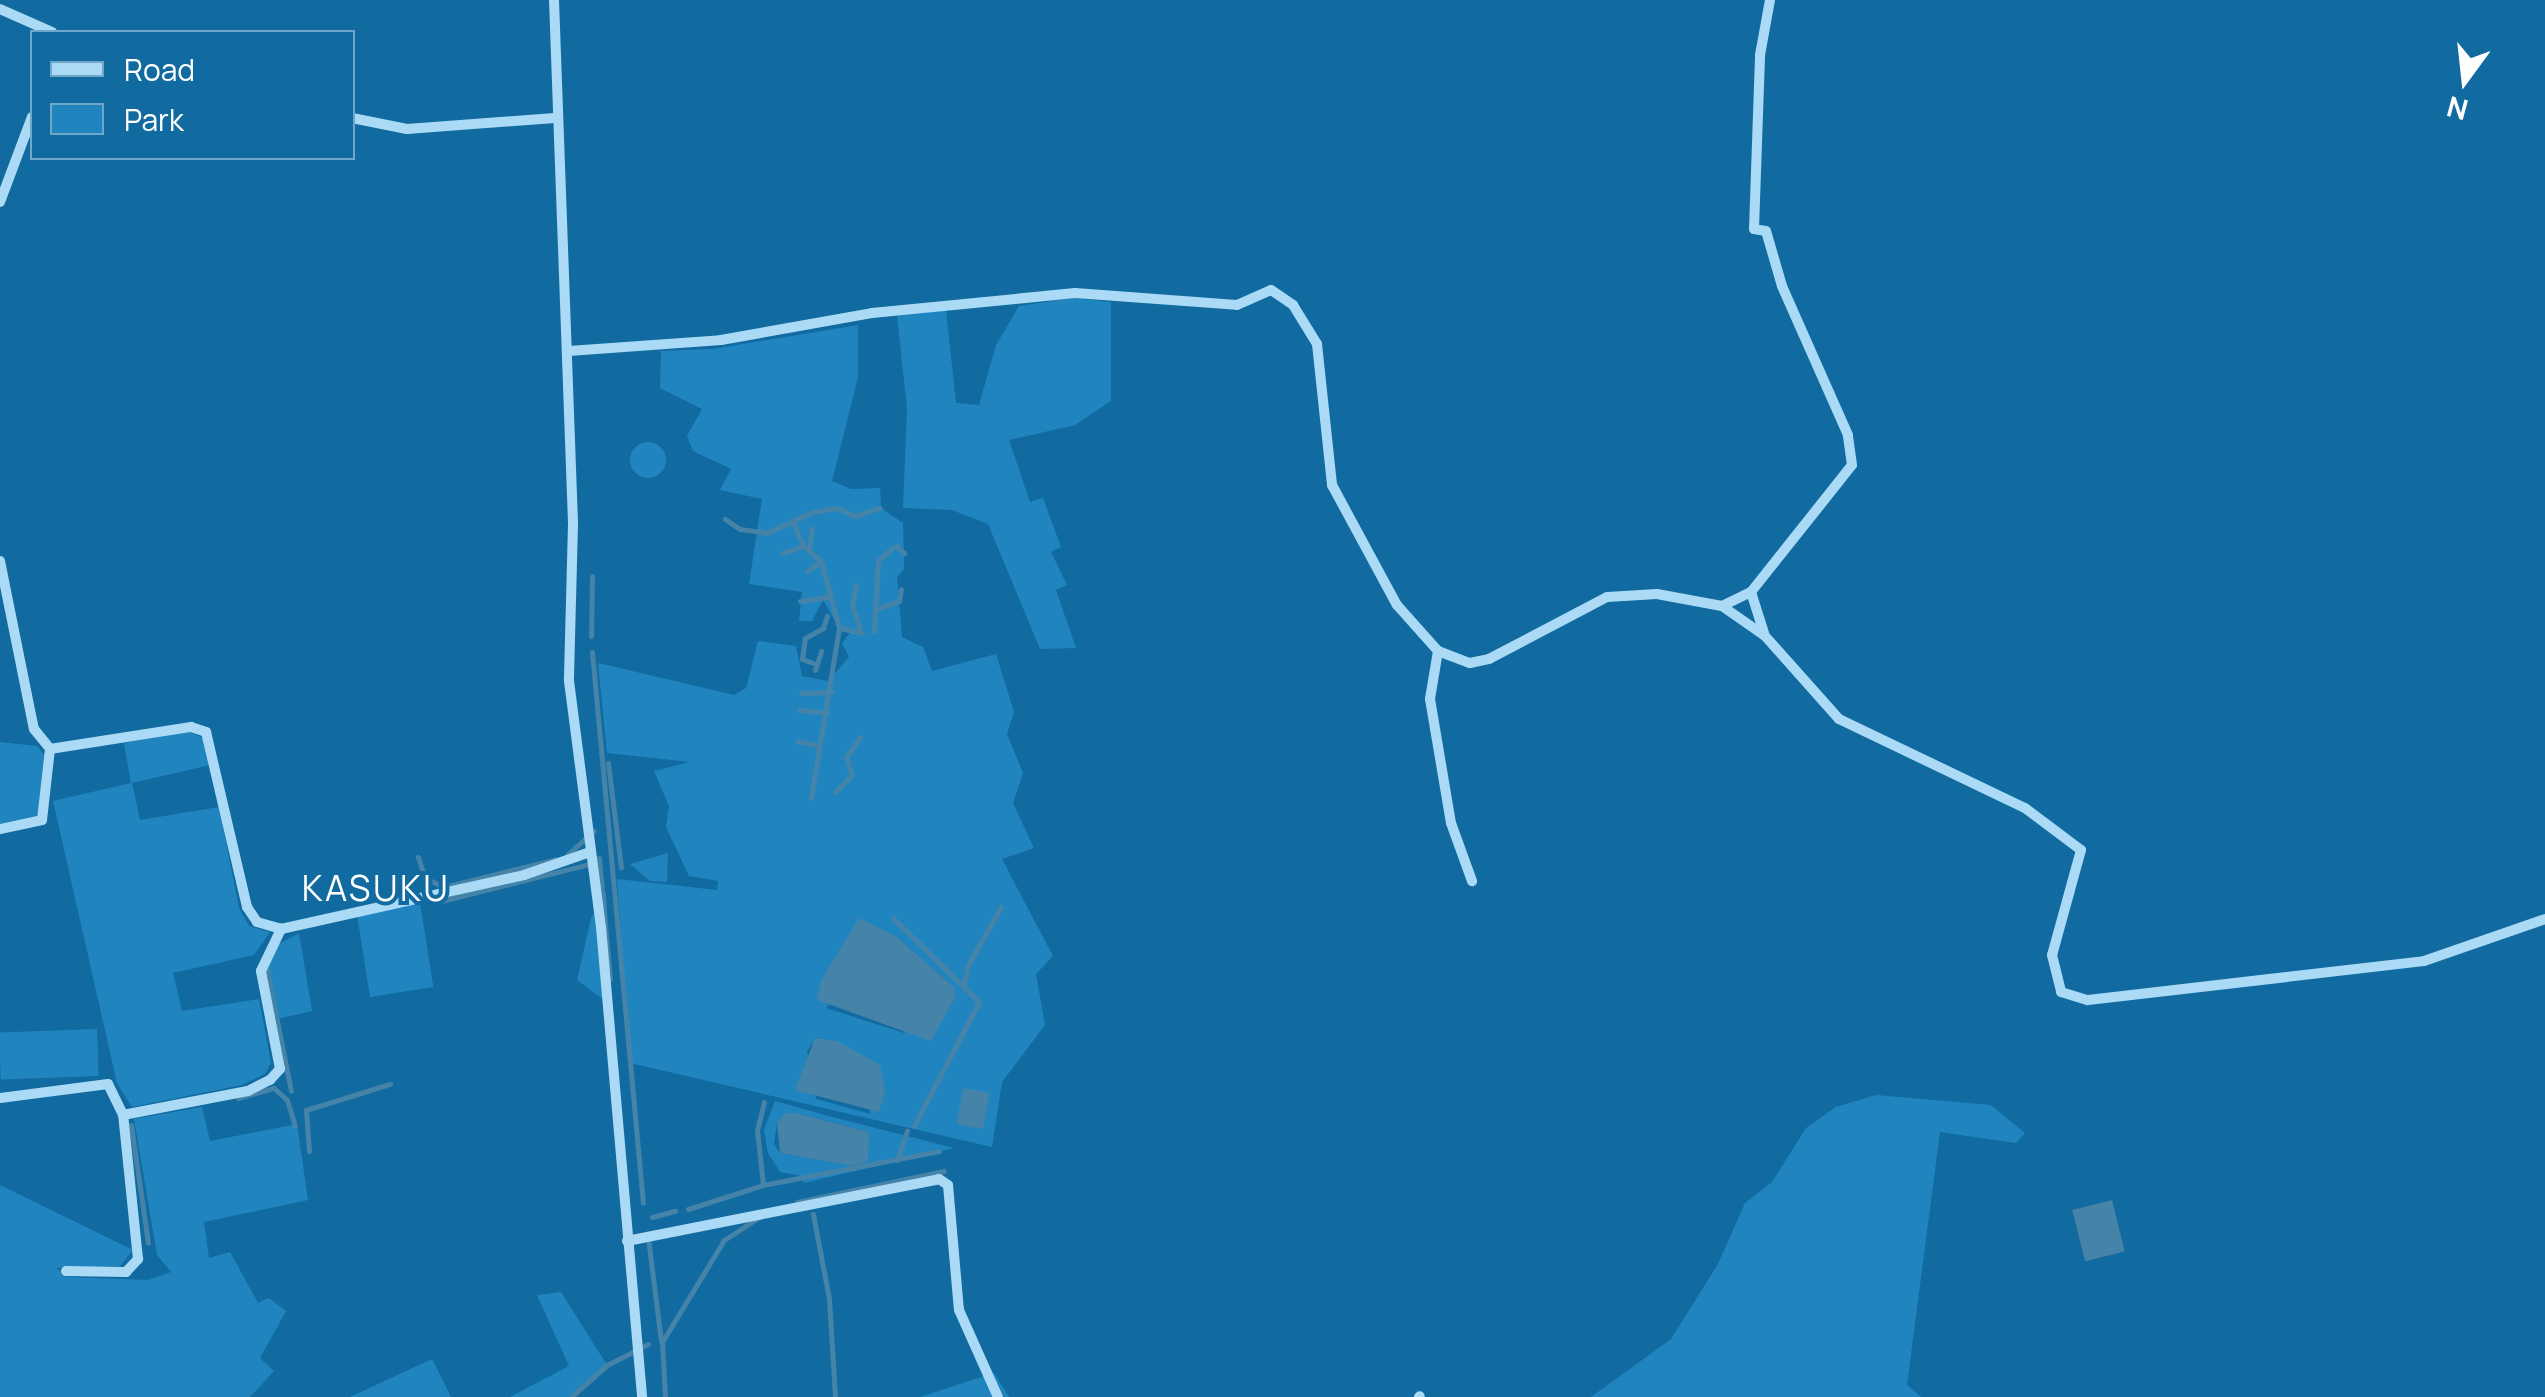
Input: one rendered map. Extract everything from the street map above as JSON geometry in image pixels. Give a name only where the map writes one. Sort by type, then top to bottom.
[{"type":"street","points":[[554,0],[555,118],[569,351],[569,681],[590,852],[642,1397]]},
{"type":"street","points":[[1722,606],[1751,592],[1852,465],[1848,435],[1782,286],[1766,231],[1754,229],[1759,70],[1770,0]]},
{"type":"street","points":[[0,9],[47,30]]},
{"type":"street","points":[[355,119],[407,129],[555,118]]},
{"type":"street","points":[[0,202],[30,122]]},
{"type":"street","points":[[569,351],[721,340],[872,314],[1075,293],[1237,305],[1270,290],[1293,305],[1317,344],[1332,486],[1397,605],[1438,651],[1470,663],[1489,659],[1607,597],[1658,594],[1722,606],[1765,636],[1839,720],[2024,808],[2081,850],[2052,954],[2054,982],[2070,997],[2307,978],[2424,961],[2545,919]]},
{"type":"street","points":[[0,560],[34,729],[50,750],[42,820],[0,830]]},
{"type":"street","points":[[1751,592],[1765,636]]},
{"type":"street","points":[[1438,651],[1430,699],[1450,824],[1472,881]]},
{"type":"street","points":[[50,750],[191,727],[206,732],[247,907],[258,922],[281,930],[524,875],[590,852]]},
{"type":"street","points":[[122,1115],[248,1091],[280,1069],[261,971],[266,950],[281,930]]},
{"type":"street","points":[[0,1098],[108,1084],[122,1115],[138,1259],[126,1272],[66,1271]]},
{"type":"street","points":[[627,1241],[939,1178],[948,1185],[959,1310],[998,1397]]},
{"type":"green space","points":[[1074,298],[1111,302],[1111,401],[1075,425],[1009,440],[1030,502],[1043,498],[1061,547],[1051,552],[1067,585],[1056,590],[1076,648],[1040,649],[988,524],[952,510],[903,508],[907,408],[897,316],[946,310],[956,403],[979,405],[996,345],[1019,306]]},
{"type":"green space","points":[[858,325],[858,377],[832,481],[851,489],[880,488],[881,508],[903,523],[904,569],[897,577],[902,637],[923,647],[932,671],[996,654],[1014,712],[1007,734],[1023,773],[1013,803],[1034,848],[1002,859],[1053,956],[1036,974],[1045,1025],[1002,1082],[992,1147],[630,1063],[617,879],[717,890],[718,881],[689,876],[666,827],[669,806],[654,771],[690,762],[607,753],[598,663],[734,695],[746,688],[758,641],[796,646],[802,676],[828,681],[849,657],[842,643],[853,629],[839,628],[823,600],[812,621],[799,621],[802,592],[749,584],[762,499],[720,490],[731,469],[693,451],[687,436],[702,409],[660,388],[661,351],[713,349]],"holes":[[[897,937],[954,987],[904,1033],[826,1008]],[[816,1038],[837,1041],[871,1114],[816,1099],[807,1051]]]},
{"type":"green space","points":[[648,442],[661,447],[666,460],[661,473],[648,478],[635,473],[630,460],[635,447]]},
{"type":"green space","points":[[188,731],[205,739],[210,765],[132,783],[140,820],[219,807],[239,908],[249,926],[270,932],[254,955],[173,973],[182,1011],[259,999],[271,1063],[265,1074],[242,1085],[132,1107],[117,1083],[53,801],[131,783],[124,743]]},
{"type":"green space","points":[[0,742],[37,746],[44,755],[38,815],[0,824]]},
{"type":"green space","points":[[668,853],[667,882],[650,881],[630,864]]},
{"type":"green space","points":[[606,891],[612,1006],[577,980],[591,918]]},
{"type":"green space","points":[[420,903],[433,987],[370,997],[357,913]]},
{"type":"green space","points":[[299,933],[312,1011],[277,1019],[267,970],[272,948]]},
{"type":"green space","points":[[97,1029],[99,1076],[1,1079],[0,1032]]},
{"type":"green space","points":[[1876,1095],[1991,1105],[2025,1133],[2016,1143],[1940,1132],[1907,1385],[1921,1397],[1591,1397],[1671,1339],[1718,1264],[1745,1203],[1772,1182],[1806,1128],[1836,1107]]},
{"type":"green space","points":[[775,1101],[954,1148],[804,1183],[801,1176],[780,1172],[768,1153],[764,1130]],"holes":[[[796,1113],[869,1132],[853,1166],[780,1153],[774,1144],[777,1123]]]},
{"type":"green space","points":[[202,1107],[210,1141],[297,1124],[308,1200],[204,1222],[209,1258],[230,1252],[258,1303],[269,1298],[286,1311],[260,1358],[274,1371],[250,1397],[0,1397],[0,1185],[133,1250],[120,1266],[56,1268],[67,1277],[148,1280],[171,1272],[157,1255],[134,1119]]},
{"type":"green space","points":[[561,1292],[607,1365],[571,1397],[510,1397],[569,1366],[537,1295]]},
{"type":"green space","points":[[432,1359],[451,1397],[350,1397]]},
{"type":"green space","points":[[994,1373],[1009,1397],[920,1397]]},
{"type":"shaded area","points":[[859,918],[897,937],[954,987],[956,996],[931,1041],[817,1000],[821,981]]},
{"type":"shaded area","points":[[815,1038],[837,1041],[880,1065],[885,1091],[879,1112],[795,1090]]},
{"type":"shaded area","points":[[963,1088],[990,1093],[983,1129],[957,1124]]},
{"type":"shaded area","points":[[796,1113],[869,1132],[868,1161],[853,1166],[780,1153],[777,1123],[784,1114]]},
{"type":"shaded area","points":[[2112,1200],[2125,1251],[2085,1261],[2072,1210]]},
{"type":"waterway","points":[[725,519],[740,529],[767,533],[812,512],[837,508],[855,516],[880,508]]},
{"type":"waterway","points":[[793,522],[803,546],[821,561],[839,628],[811,798]]},
{"type":"waterway","points":[[809,550],[812,528]]},
{"type":"waterway","points":[[782,553],[803,546]]},
{"type":"waterway","points":[[896,546],[904,553]]},
{"type":"waterway","points":[[874,631],[878,561],[892,548]]},
{"type":"waterway","points":[[807,571],[821,561]]},
{"type":"waterway","points":[[591,636],[592,576]]},
{"type":"waterway","points":[[856,585],[852,605],[861,633]]},
{"type":"waterway","points":[[875,610],[899,601],[901,589]]},
{"type":"waterway","points":[[800,601],[830,597]]},
{"type":"waterway","points":[[813,663],[802,659],[805,638],[823,628],[827,616]]},
{"type":"waterway","points":[[840,628],[861,633]]},
{"type":"waterway","points":[[815,670],[821,651]]},
{"type":"waterway","points":[[592,652],[643,1203]]},
{"type":"waterway","points":[[801,693],[832,692]]},
{"type":"waterway","points":[[800,710],[827,713]]},
{"type":"waterway","points":[[835,792],[852,775],[846,757],[860,738]]},
{"type":"waterway","points":[[798,741],[819,746]]},
{"type":"waterway","points":[[608,763],[621,867]]},
{"type":"waterway","points":[[567,855],[594,831]]},
{"type":"waterway","points":[[418,857],[425,878],[444,887],[556,859]]},
{"type":"waterway","points":[[599,858],[610,979]]},
{"type":"waterway","points":[[437,902],[594,863]]},
{"type":"waterway","points":[[963,987],[968,965],[1001,907]]},
{"type":"waterway","points":[[893,918],[979,1002],[914,1126]]},
{"type":"waterway","points":[[267,970],[291,1091]]},
{"type":"waterway","points":[[309,1151],[306,1110],[390,1084]]},
{"type":"waterway","points":[[238,1098],[274,1088],[287,1100],[295,1126]]},
{"type":"waterway","points":[[763,1185],[757,1130],[764,1102]]},
{"type":"waterway","points":[[131,1125],[148,1243]]},
{"type":"waterway","points":[[897,1160],[907,1131]]},
{"type":"waterway","points":[[688,1209],[763,1185],[939,1151]]},
{"type":"waterway","points":[[797,1202],[944,1171]]},
{"type":"waterway","points":[[652,1217],[675,1211]]},
{"type":"waterway","points":[[813,1214],[829,1299],[835,1397]]},
{"type":"waterway","points":[[665,1397],[662,1342],[724,1240],[762,1215]]},
{"type":"waterway","points":[[648,1238],[661,1341]]},
{"type":"waterway","points":[[571,1397],[607,1365],[648,1344]]},
{"type":"district","name":"KASUKU","points":[[376,888]]}]
